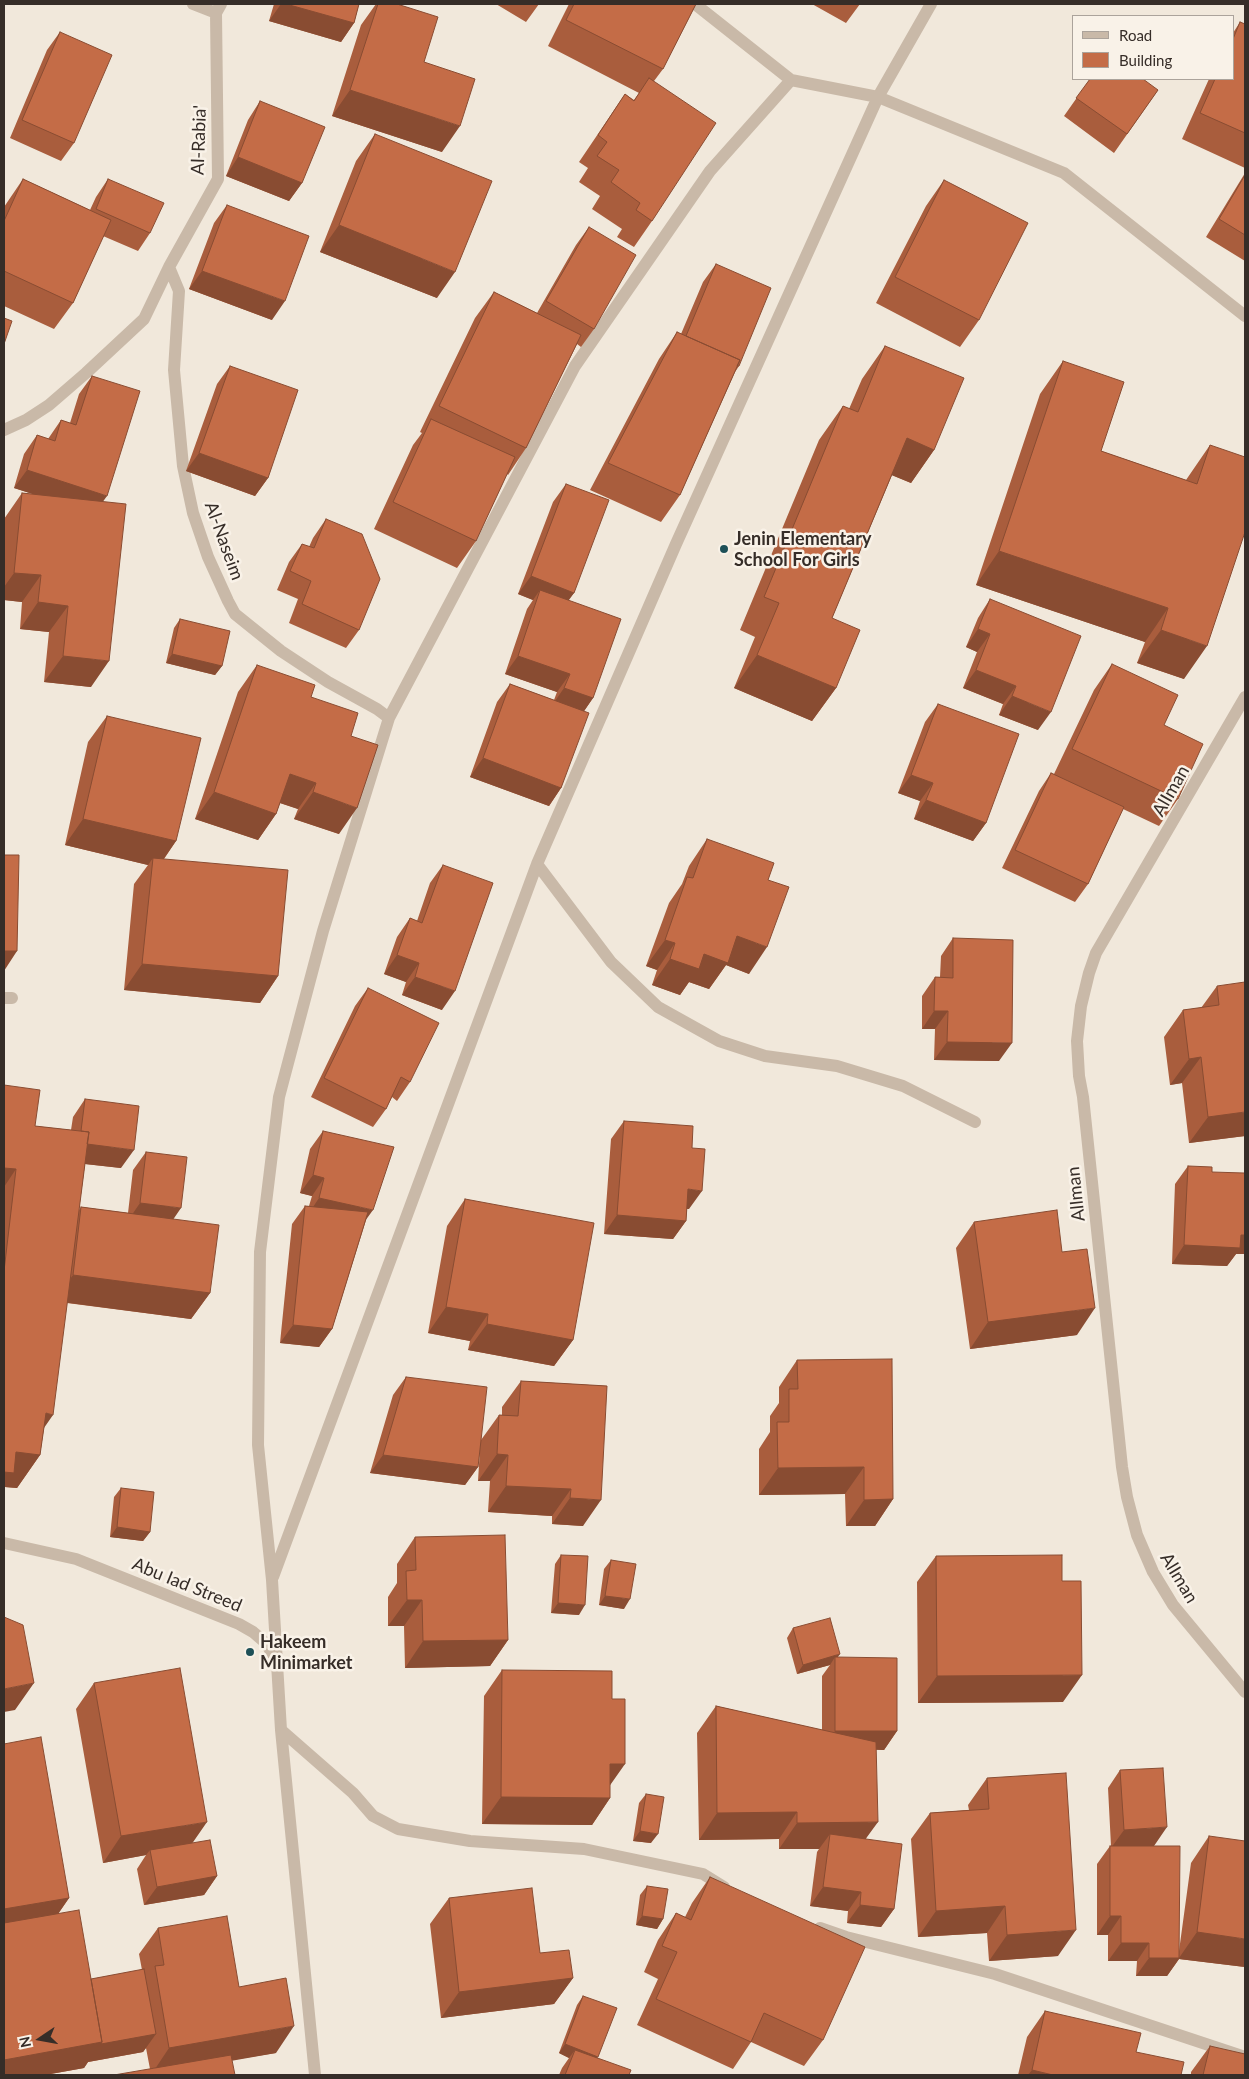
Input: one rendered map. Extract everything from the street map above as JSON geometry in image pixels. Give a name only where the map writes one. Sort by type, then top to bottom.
[{"type":"street","points":[[193,4],[219,8]]},
{"type":"street","points":[[695,4],[791,80],[878,97],[1064,173],[1245,316]]},
{"type":"street","points":[[272,1580],[537,864],[676,544],[878,97],[931,4]]},
{"type":"street","name":"Al-Rabia'","points":[[4,430],[26,420],[49,405],[144,319],[168,267],[218,178],[219,8]]},
{"type":"street","points":[[315,2075],[281,1730],[272,1580],[258,1444],[260,1252],[279,1097],[323,932],[389,718],[575,366],[710,171],[791,80]]},
{"type":"street","name":"Al-Naseim","points":[[168,267],[179,291],[174,370],[183,466],[193,513],[208,558],[234,614],[281,651],[328,682],[377,709],[389,718]]},
{"type":"street","name":"AlIman","points":[[1244,701],[1096,953],[1088,973],[1081,1006],[1078,1041],[1079,1076],[1083,1097],[1122,1467],[1127,1498],[1137,1536],[1153,1572],[1173,1605],[1245,1692]]},
{"type":"street","points":[[537,864],[611,962],[658,1007],[719,1041],[765,1056],[837,1066],[903,1086],[974,1122]]},
{"type":"street","name":"Abu Iad Streed","points":[[4,1543],[76,1560],[239,1624],[253,1632],[267,1644],[274,1654],[281,1730]]},
{"type":"street","points":[[281,1730],[353,1793],[373,1816],[398,1829],[470,1841],[584,1849],[703,1874],[733,1892]]},
{"type":"street","points":[[810,1924],[846,1937],[995,1974],[1245,2057]]},
{"type":"building","points":[[286,4],[359,4],[354,23]]},
{"type":"building","points":[[378,4],[397,4],[438,17],[424,62],[475,79],[460,126],[350,90]]},
{"type":"building","points":[[574,4],[696,4],[663,69],[566,20]]},
{"type":"building","points":[[1240,22],[1245,24],[1245,133],[1200,113],[1215,80],[1234,80],[1234,37]]},
{"type":"building","points":[[60,32],[112,55],[74,143],[22,120]]},
{"type":"building","points":[[649,78],[716,123],[652,221],[636,210],[640,203],[611,182],[619,170],[597,156],[607,142],[598,135],[625,94],[634,101]]},
{"type":"building","points":[[1089,80],[1144,80],[1158,90],[1127,134],[1076,98]]},
{"type":"building","points":[[260,101],[325,127],[302,183],[238,157]]},
{"type":"building","points":[[375,134],[492,181],[455,272],[339,225]]},
{"type":"building","points":[[1245,175],[1245,235],[1219,219]]},
{"type":"building","points":[[23,179],[111,220],[73,303],[4,271],[4,221]]},
{"type":"building","points":[[108,179],[164,203],[150,233],[96,209]]},
{"type":"building","points":[[944,180],[1028,223],[979,320],[895,277]]},
{"type":"building","points":[[227,205],[309,236],[285,301],[202,271]]},
{"type":"building","points":[[589,227],[636,255],[594,329],[546,301]]},
{"type":"building","points":[[716,264],[771,288],[739,366],[737,366],[740,360],[686,336]]},
{"type":"building","points":[[494,292],[581,335],[526,448],[439,406]]},
{"type":"building","points":[[4,318],[12,321],[4,344]]},
{"type":"building","points":[[677,332],[740,360],[680,495],[608,463]]},
{"type":"building","points":[[885,346],[964,378],[934,450],[907,438],[832,618],[860,630],[836,688],[757,655],[779,603],[764,597],[843,406],[858,412]]},
{"type":"building","points":[[1063,361],[1124,382],[1101,451],[1197,484],[1210,445],[1245,457],[1245,532],[1207,646],[1161,630],[1168,608],[999,551]]},
{"type":"building","points":[[230,366],[298,390],[268,478],[199,453]]},
{"type":"building","points":[[92,376],[140,391],[107,496],[27,470],[37,435],[55,441],[61,420],[76,425]]},
{"type":"building","points":[[431,419],[515,457],[476,541],[393,502]]},
{"type":"building","points":[[566,484],[609,500],[574,593],[531,576]]},
{"type":"building","points":[[22,493],[126,504],[109,661],[63,656],[68,606],[38,602],[41,575],[14,573]]},
{"type":"building","points":[[326,519],[362,534],[380,579],[359,630],[302,604],[311,581],[290,571],[302,544],[314,548]]},
{"type":"building","points":[[540,590],[621,619],[593,698],[564,688],[570,674],[518,656]]},
{"type":"building","points":[[990,599],[1081,636],[1051,712],[1012,696],[1016,686],[976,670],[990,634],[978,629]]},
{"type":"building","points":[[180,619],[230,631],[222,666],[172,654]]},
{"type":"building","points":[[1112,664],[1178,695],[1164,725],[1203,744],[1178,799],[1072,749]]},
{"type":"building","points":[[257,665],[315,685],[311,697],[358,713],[351,736],[378,745],[357,808],[313,792],[316,783],[290,774],[276,814],[214,792]]},
{"type":"building","points":[[510,684],[589,713],[561,788],[483,758]]},
{"type":"building","points":[[938,704],[1019,734],[986,823],[926,800],[933,783],[911,775]]},
{"type":"building","points":[[107,716],[201,738],[176,841],[83,819]]},
{"type":"building","points":[[1051,773],[1124,807],[1088,884],[1015,850]]},
{"type":"building","points":[[707,839],[774,863],[768,880],[789,887],[767,947],[737,936],[728,963],[704,954],[699,969],[670,959],[675,943],[665,940],[687,877],[693,878]]},
{"type":"building","points":[[4,855],[19,855],[17,951],[4,951]]},
{"type":"building","points":[[153,858],[288,870],[278,976],[142,964]]},
{"type":"building","points":[[443,865],[493,883],[455,991],[415,977],[419,963],[397,955],[410,918],[422,923]]},
{"type":"building","points":[[953,938],[1013,940],[1012,1043],[947,1042],[948,1011],[934,1011],[935,977],[953,978]]},
{"type":"building","points":[[1245,982],[1245,1112],[1208,1117],[1201,1057],[1189,1059],[1183,1010],[1219,1005],[1217,986]]},
{"type":"building","points":[[368,988],[439,1023],[410,1082],[401,1077],[386,1109],[324,1078]]},
{"type":"building","points":[[4,1085],[40,1090],[35,1126],[89,1132],[53,1415],[46,1413],[40,1455],[16,1452],[14,1473],[4,1472],[4,1271],[16,1169],[4,1168]]},
{"type":"building","points":[[85,1099],[139,1106],[134,1150],[87,1144],[89,1132],[81,1131]]},
{"type":"building","points":[[624,1121],[693,1126],[692,1148],[705,1149],[702,1191],[688,1189],[686,1221],[617,1215]]},
{"type":"building","points":[[323,1131],[394,1147],[373,1210],[319,1198],[324,1178],[313,1175]]},
{"type":"building","points":[[146,1152],[187,1157],[181,1208],[140,1203]]},
{"type":"building","points":[[1188,1166],[1212,1167],[1212,1172],[1245,1174],[1245,1235],[1241,1235],[1240,1248],[1184,1245]]},
{"type":"building","points":[[465,1199],[594,1223],[573,1340],[487,1324],[488,1314],[446,1307]]},
{"type":"building","points":[[305,1206],[368,1212],[332,1329],[293,1325]]},
{"type":"building","points":[[81,1207],[219,1225],[210,1293],[73,1275]]},
{"type":"building","points":[[1057,1210],[1062,1252],[1087,1249],[1095,1308],[988,1322],[974,1222]]},
{"type":"building","points":[[892,1359],[893,1499],[864,1500],[864,1467],[778,1468],[777,1422],[789,1422],[789,1389],[798,1389],[797,1360]]},
{"type":"building","points":[[406,1377],[487,1387],[478,1467],[383,1455]]},
{"type":"building","points":[[521,1381],[607,1386],[601,1500],[570,1498],[571,1489],[506,1486],[508,1455],[497,1454],[499,1415],[518,1416]]},
{"type":"building","points":[[121,1488],[154,1492],[150,1532],[117,1527]]},
{"type":"building","points":[[505,1535],[508,1640],[423,1641],[422,1600],[407,1600],[406,1571],[416,1570],[415,1537]]},
{"type":"building","points":[[561,1555],[588,1556],[585,1605],[558,1603]]},
{"type":"building","points":[[1062,1555],[1062,1581],[1081,1581],[1082,1675],[937,1676],[936,1556]]},
{"type":"building","points":[[611,1560],[636,1564],[630,1599],[605,1596]]},
{"type":"building","points":[[4,1617],[23,1625],[34,1683],[4,1689]]},
{"type":"building","points":[[830,1618],[840,1654],[803,1665],[793,1628]]},
{"type":"building","points":[[835,1657],[897,1658],[897,1731],[835,1731]]},
{"type":"building","points":[[180,1668],[207,1822],[121,1836],[94,1683]]},
{"type":"building","points":[[502,1670],[612,1671],[612,1699],[625,1699],[625,1764],[610,1764],[610,1798],[501,1797]]},
{"type":"building","points":[[716,1706],[876,1742],[878,1822],[797,1823],[797,1812],[717,1813]]},
{"type":"building","points":[[41,1737],[69,1898],[4,1909],[4,1744]]},
{"type":"building","points":[[1163,1768],[1167,1827],[1124,1830],[1120,1770]]},
{"type":"building","points":[[1066,1773],[1076,1930],[1007,1935],[1005,1906],[936,1911],[930,1813],[989,1809],[987,1778]]},
{"type":"building","points":[[646,1794],[664,1797],[658,1834],[640,1831]]},
{"type":"building","points":[[830,1834],[902,1844],[894,1909],[860,1905],[861,1892],[823,1887]]},
{"type":"building","points":[[1209,1836],[1245,1841],[1245,1939],[1197,1932]]},
{"type":"building","points":[[210,1840],[217,1876],[157,1887],[150,1850]]},
{"type":"building","points":[[1110,1846],[1180,1846],[1179,1958],[1149,1958],[1149,1943],[1121,1943],[1121,1916],[1110,1916]]},
{"type":"building","points":[[710,1877],[865,1947],[823,2040],[764,2013],[751,2042],[656,1999],[677,1952],[662,1946],[676,1913],[691,1920]]},
{"type":"building","points":[[647,1886],[668,1889],[663,1919],[642,1916]]},
{"type":"building","points":[[532,1888],[540,1953],[569,1950],[573,1978],[459,1992],[449,1898]]},
{"type":"building","points":[[79,1910],[102,2042],[4,2060],[4,1923]]},
{"type":"building","points":[[227,1916],[239,1987],[286,1978],[294,2026],[169,2048],[155,1966],[164,1965],[158,1928]]},
{"type":"building","points":[[144,1969],[156,2034],[101,2044],[91,1979]]},
{"type":"building","points":[[583,1996],[617,2008],[598,2057],[565,2044]]},
{"type":"building","points":[[1045,2011],[1141,2033],[1136,2052],[1184,2062],[1181,2075],[1053,2075],[1032,2070]]},
{"type":"building","points":[[1210,2046],[1245,2054],[1245,2075],[1203,2075]]},
{"type":"building","points":[[575,2050],[631,2070],[629,2075],[565,2075]]},
{"type":"building","points":[[231,2055],[235,2075],[114,2075]]},
{"type":"place","name":"Jenin Elementary School For Girls","points":[[724,549]]},
{"type":"place","name":"Hakeem Minimarket","points":[[250,1652]]}]
